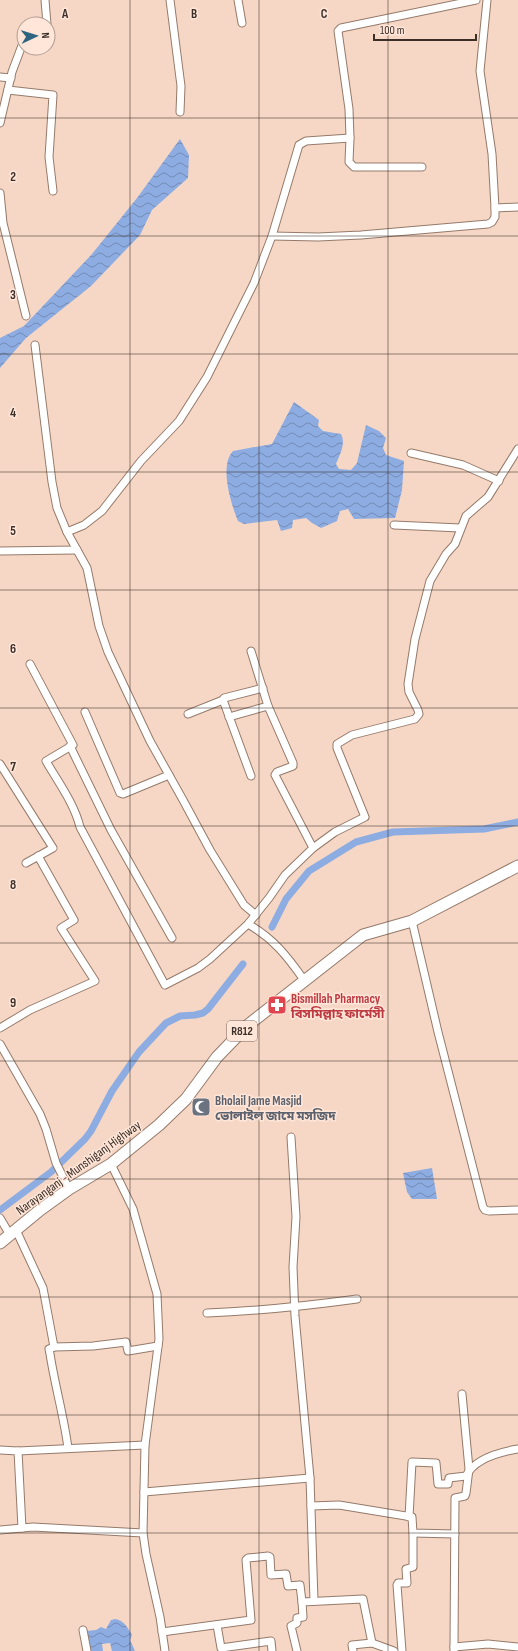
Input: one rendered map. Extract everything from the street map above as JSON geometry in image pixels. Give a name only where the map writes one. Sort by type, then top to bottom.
[{"type":"main road","name":"Narayanganj - Munshiganj Highway","points":[[0,1243],[69,1189],[111,1164],[159,1125],[186,1099],[217,1057],[248,1025],[363,935],[412,921],[518,866]]},
{"type":"street","points":[[45,0],[46,16]]},
{"type":"street","points":[[170,0],[181,86],[180,112]]},
{"type":"street","points":[[238,0],[242,23]]},
{"type":"street","points":[[422,167],[354,166],[349,162],[349,109],[338,31],[341,28],[476,0]]},
{"type":"street","points":[[272,236],[318,237],[361,235],[488,224],[492,222],[495,218],[492,154],[480,71],[486,0]]},
{"type":"street","points":[[0,123],[11,78],[19,56]]},
{"type":"street","points":[[0,77],[11,78]]},
{"type":"street","points":[[8,90],[53,95],[49,157],[53,192]]},
{"type":"street","points":[[67,532],[84,525],[102,511],[141,461],[179,421],[207,377],[254,283],[272,236],[300,145],[306,141],[350,138]]},
{"type":"street","points":[[0,193],[3,234],[26,316]]},
{"type":"street","points":[[495,208],[518,208]]},
{"type":"street","points":[[35,345],[52,482],[57,508],[67,532],[87,568],[99,626],[108,652],[150,741],[210,850],[244,905],[256,915]]},
{"type":"street","points":[[30,664],[73,745],[46,761],[69,801],[80,827],[165,985],[198,968],[248,924],[284,875],[313,848],[335,832],[365,818],[337,748],[337,744],[352,735],[415,719],[419,714],[409,692],[408,684],[415,639],[430,581],[446,554],[455,544],[466,516],[488,497],[518,449]]},
{"type":"street","points":[[411,453],[463,465],[499,481]]},
{"type":"street","points":[[394,525],[460,528]]},
{"type":"street","points":[[0,551],[77,550]]},
{"type":"street","points":[[251,651],[268,706],[294,765],[291,768],[277,772],[275,775],[313,848]]},
{"type":"street","points":[[188,714],[223,700],[224,698],[263,688]]},
{"type":"street","points":[[223,700],[251,776]]},
{"type":"street","points":[[229,717],[268,706]]},
{"type":"street","points":[[85,712],[120,793],[123,794],[169,775]]},
{"type":"street","points":[[70,746],[111,830],[172,938]]},
{"type":"street","points":[[0,764],[53,848],[26,863]]},
{"type":"street","points":[[0,1028],[30,1010],[95,980],[62,928],[74,920],[38,856]]},
{"type":"street","points":[[412,921],[438,1032],[483,1207],[488,1212],[518,1210]]},
{"type":"street","points":[[248,924],[264,933],[282,950],[304,980]]},
{"type":"street","points":[[0,1044],[40,1114],[56,1162],[69,1189]]},
{"type":"street","points":[[291,1137],[296,1217],[293,1267],[295,1308],[310,1478],[314,1601]]},
{"type":"street","points":[[111,1164],[133,1209],[157,1294],[160,1338],[145,1445],[143,1533],[165,1651]]},
{"type":"street","points":[[0,1218],[13,1233],[43,1288],[54,1347]]},
{"type":"street","points":[[207,1313],[295,1308],[357,1298]]},
{"type":"street","points":[[68,1448],[66,1429],[60,1408],[50,1349],[54,1347],[93,1346],[126,1342],[128,1351],[158,1346]]},
{"type":"street","points":[[462,1394],[470,1469],[465,1496],[455,1498],[454,1649],[488,1644],[518,1647]]},
{"type":"street","points":[[0,1450],[18,1451],[145,1445]]},
{"type":"street","points":[[409,1516],[412,1462],[436,1462],[438,1484],[448,1484],[449,1478],[466,1476],[470,1469],[494,1454],[518,1449]]},
{"type":"street","points":[[18,1451],[22,1528]]},
{"type":"street","points":[[144,1492],[310,1478]]},
{"type":"street","points":[[311,1506],[339,1506],[409,1516],[413,1518],[413,1566],[406,1569],[406,1583],[398,1583],[397,1585],[402,1651]]},
{"type":"street","points":[[0,1530],[33,1527],[143,1533]]},
{"type":"street","points":[[413,1533],[455,1534]]},
{"type":"street","points":[[162,1632],[251,1620],[246,1560],[248,1558],[269,1556],[271,1575],[286,1574],[288,1586],[300,1585],[303,1617],[296,1618],[297,1623],[291,1626],[297,1651]]},
{"type":"street","points":[[302,1602],[363,1599],[372,1643]]},
{"type":"street","points":[[217,1625],[221,1648],[271,1641],[272,1651]]},
{"type":"street","points":[[83,1630],[86,1651]]},
{"type":"street","points":[[353,1651],[353,1645],[372,1643],[394,1651]]},
{"type":"water","points":[[180,139],[189,155],[188,178],[152,210],[140,235],[91,286],[26,338],[0,368],[0,338],[24,326],[92,254],[137,198]]},
{"type":"water","points":[[294,402],[319,420],[318,426],[323,431],[341,434],[343,445],[336,464],[339,469],[351,470],[357,463],[366,425],[379,431],[386,438],[383,448],[386,455],[404,461],[402,490],[395,518],[354,519],[348,509],[340,511],[337,521],[321,528],[306,518],[293,520],[292,528],[281,531],[277,520],[244,524],[238,521],[232,505],[228,485],[227,466],[229,458],[233,451],[272,444]]},
{"type":"water","points":[[432,1168],[437,1199],[412,1199],[407,1192],[403,1173]]},
{"type":"water","points":[[115,1619],[123,1623],[129,1630],[132,1635],[130,1640],[135,1651],[112,1651],[110,1643],[102,1644],[103,1651],[88,1651],[86,1631],[96,1630],[101,1627],[106,1629],[111,1620]]},
{"type":"waterway","points":[[272,927],[286,899],[309,871],[356,842],[393,832],[484,829],[518,822]]},
{"type":"waterway","points":[[0,1210],[51,1172],[85,1139],[91,1131],[112,1091],[139,1052],[166,1023],[180,1016],[203,1013],[208,1009],[243,964]]},
{"type":"place","name":"Bismillah Pharmacy বিসমিল্লাহ ফার্মেসী","points":[[277,1005]]},
{"type":"place","name":"Bholail Jame Masjid ভোলাইল জামে মসজিদ","points":[[201,1107]]}]
